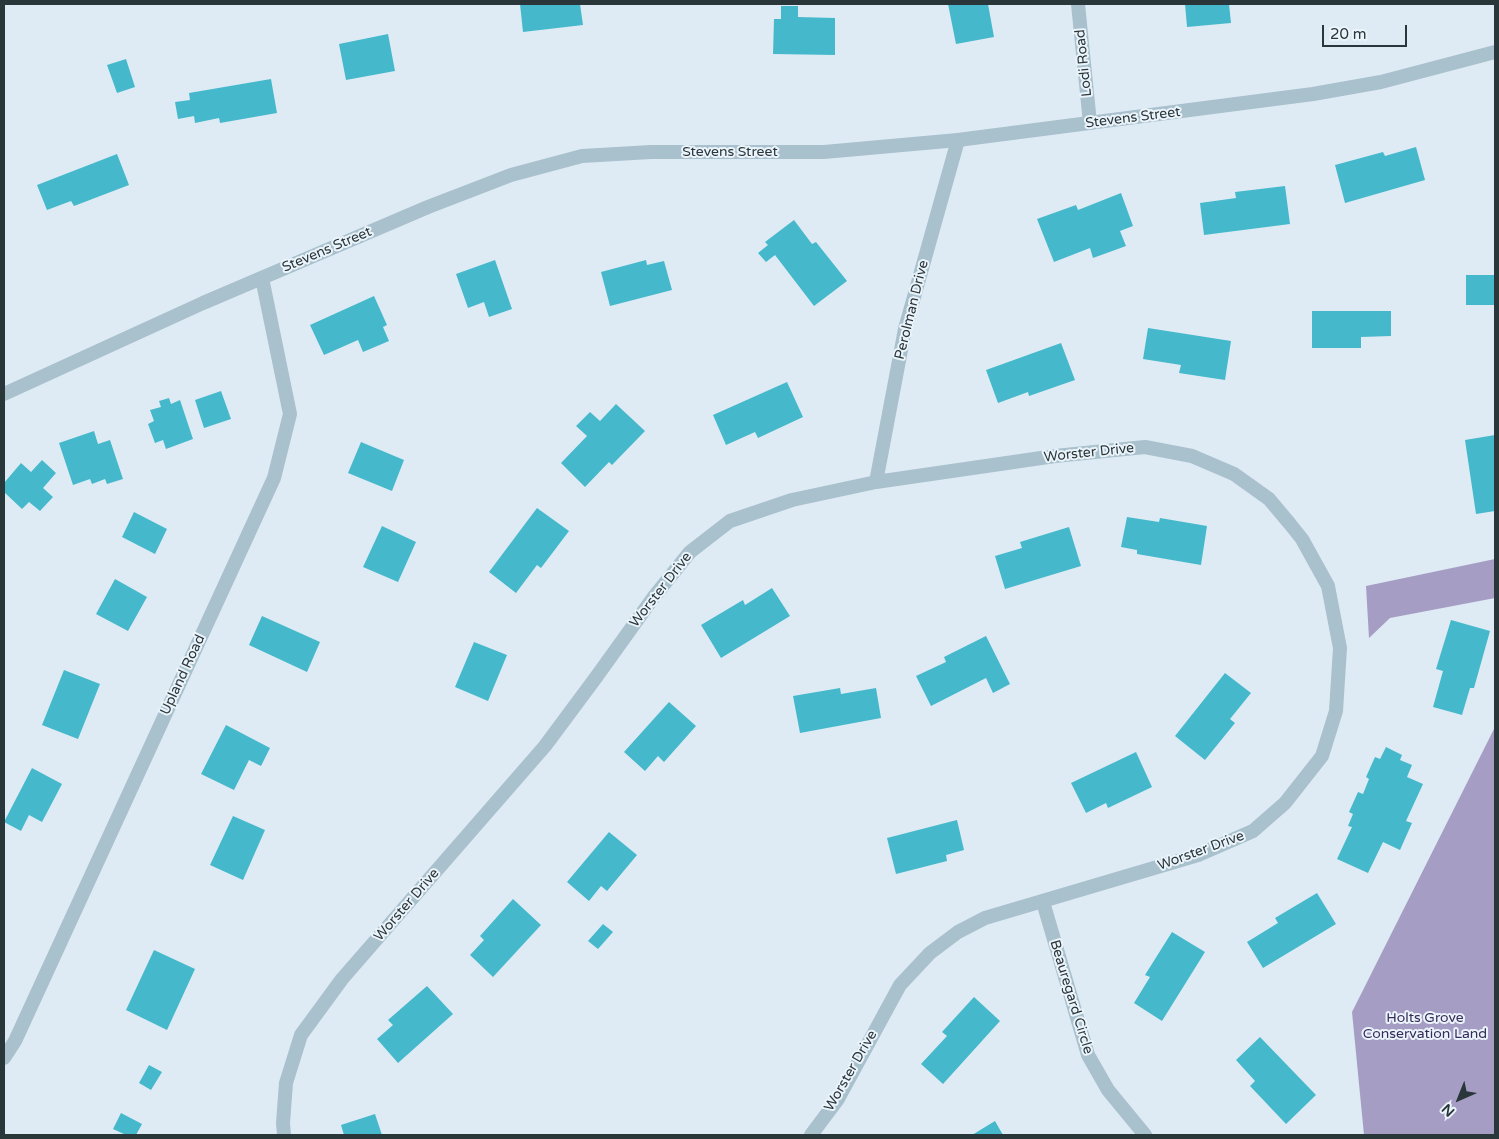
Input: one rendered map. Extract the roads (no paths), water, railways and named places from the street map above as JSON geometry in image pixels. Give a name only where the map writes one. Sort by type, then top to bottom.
[{"type":"street","name":"Lodi Road","points":[[1078,4],[1090,123]]},
{"type":"street","name":"Stevens Street","points":[[4,394],[262,278],[428,207],[510,175],[582,156],[651,152],[824,152],[958,140],[1313,94],[1381,82],[1495,52]]},
{"type":"street","name":"Perolman Drive","points":[[876,482],[905,328],[958,140]]},
{"type":"street","name":"Upland Road","points":[[4,1058],[15,1041],[274,478],[290,414],[262,278]]},
{"type":"street","name":"Worster Drive","points":[[284,1135],[286,1083],[301,1035],[342,978],[545,746],[653,598],[690,552],[730,521],[792,500],[876,482],[1055,456],[1144,447],[1192,456],[1234,474],[1269,499],[1302,540],[1328,586],[1340,648],[1336,711],[1322,756],[1285,803],[1253,831],[1198,855],[985,918],[958,932],[930,953],[900,986],[838,1099],[811,1135]]},
{"type":"street","name":"Beauregard Circle","points":[[1043,902],[1088,1055],[1108,1090],[1145,1135]]},
{"type":"park label","name":"Holts Grove Conservation Land","points":[[1425,1026]]}]
